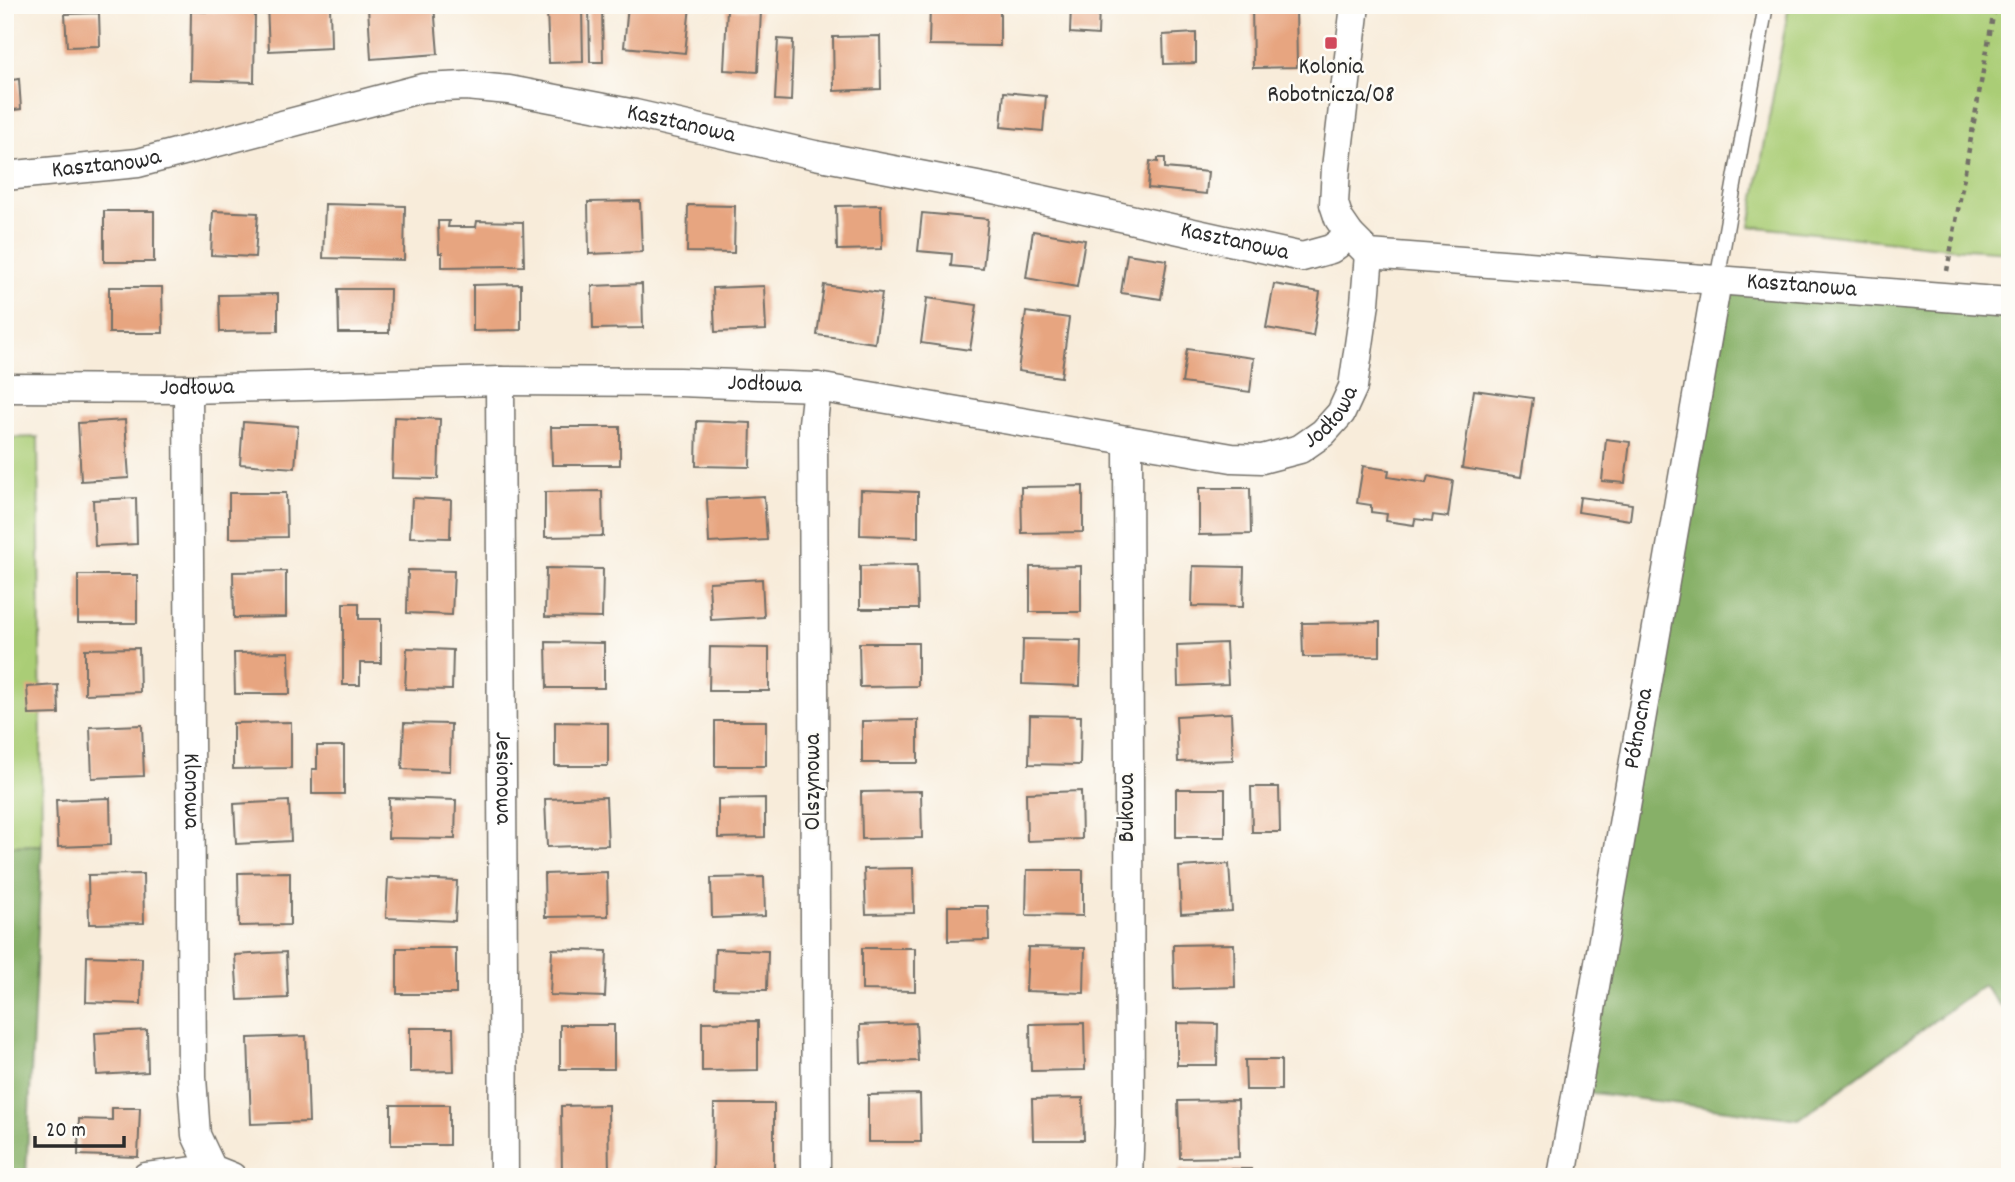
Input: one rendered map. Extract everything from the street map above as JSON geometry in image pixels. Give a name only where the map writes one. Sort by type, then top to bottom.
[{"type":"street","points":[[1355,5],[1334,204],[1339,219],[1360,244]]},
{"type":"street","name":"Kasztanowa","points":[[5,176],[138,163],[423,88],[466,86],[509,90],[635,114],[815,155],[998,190],[1302,257],[1360,244],[1717,281],[2010,302]]},
{"type":"street","name":"Jodłowa","points":[[5,388],[188,389],[500,381],[679,382],[817,387],[1232,458],[1262,459],[1300,449],[1323,433],[1341,413],[1353,387],[1365,303],[1360,244]]},
{"type":"street","name":"Północna","points":[[1562,1177],[1717,281]]},
{"type":"street","name":"Jesionowa","points":[[500,381],[504,1177]]},
{"type":"street","name":"Olszynowa","points":[[816,1177],[813,423],[817,387]]},
{"type":"street","name":"Klonowa","points":[[188,389],[192,1077],[196,1135],[222,1173]]},
{"type":"street","name":"Bukowa","points":[[1128,439],[1128,1177]]},
{"type":"street","points":[[146,1177],[222,1173]]},
{"type":"lane","points":[[1717,281],[1766,5]]},
{"type":"path","points":[[1943,297],[1995,5]]},
{"type":"green space","points":[[1789,5],[2010,5],[2010,252],[1750,226]]},
{"type":"green space","points":[[1717,281],[2010,292],[2010,1017],[1983,985],[1799,1119],[1576,1091]]},
{"type":"green space","points":[[38,437],[42,845],[5,846],[5,438]]},
{"type":"green space","points":[[42,845],[26,1177],[5,1177],[5,846]]},
{"type":"building","points":[[267,5],[330,5],[331,48],[269,51]]},
{"type":"building","points":[[434,5],[438,54],[371,59],[368,7]]},
{"type":"building","points":[[589,5],[602,5],[603,62],[590,62]]},
{"type":"building","points":[[628,5],[690,6],[685,53],[624,47]]},
{"type":"building","points":[[930,5],[1000,5],[1000,46],[929,45]]},
{"type":"building","points":[[1071,5],[1099,6],[1098,35],[1070,33]]},
{"type":"building","points":[[1252,5],[1296,5],[1297,67],[1253,68]]},
{"type":"building","points":[[582,8],[583,62],[549,63],[547,9]]},
{"type":"building","points":[[727,9],[761,11],[758,72],[724,70]]},
{"type":"building","points":[[191,11],[255,13],[254,82],[190,80]]},
{"type":"building","points":[[99,13],[100,46],[67,47],[65,14]]},
{"type":"building","points":[[1196,33],[1196,63],[1164,64],[1163,35]]},
{"type":"building","points":[[880,36],[881,89],[834,91],[833,37]]},
{"type":"building","points":[[778,39],[793,40],[791,101],[775,100]]},
{"type":"building","points":[[19,79],[21,109],[5,111],[5,81]]},
{"type":"building","points":[[1004,92],[1046,96],[1043,131],[1001,127]]},
{"type":"building","points":[[1158,158],[1165,158],[1165,168],[1208,172],[1206,194],[1148,188],[1150,161],[1158,162]]},
{"type":"building","points":[[640,201],[642,252],[589,254],[588,202]]},
{"type":"building","points":[[325,204],[405,206],[404,260],[323,258]]},
{"type":"building","points":[[688,205],[735,206],[734,253],[687,252]]},
{"type":"building","points":[[881,205],[882,249],[837,250],[836,206]]},
{"type":"building","points":[[104,211],[154,211],[154,262],[104,262]]},
{"type":"building","points":[[213,211],[258,213],[255,257],[211,255]]},
{"type":"building","points":[[922,213],[988,219],[983,269],[951,266],[952,254],[918,251]]},
{"type":"building","points":[[438,221],[449,221],[448,227],[476,227],[477,221],[523,222],[524,266],[442,267]]},
{"type":"building","points":[[1033,231],[1085,240],[1077,287],[1026,278]]},
{"type":"building","points":[[1127,254],[1167,260],[1161,299],[1121,293]]},
{"type":"building","points":[[521,284],[521,330],[473,331],[473,285]]},
{"type":"building","points":[[642,284],[643,328],[593,329],[592,286]]},
{"type":"building","points":[[1274,284],[1320,292],[1313,336],[1266,328]]},
{"type":"building","points":[[824,285],[882,293],[875,343],[817,335]]},
{"type":"building","points":[[764,286],[766,330],[715,332],[713,288]]},
{"type":"building","points":[[109,287],[162,287],[163,333],[109,333]]},
{"type":"building","points":[[338,289],[390,289],[389,333],[339,333]]},
{"type":"building","points":[[278,294],[278,331],[220,332],[219,295]]},
{"type":"building","points":[[927,298],[977,305],[970,350],[921,343]]},
{"type":"building","points":[[1026,312],[1069,318],[1061,377],[1018,371]]},
{"type":"building","points":[[1187,349],[1254,358],[1250,392],[1182,383]]},
{"type":"building","points":[[1474,390],[1533,398],[1521,477],[1462,468]]},
{"type":"building","points":[[394,417],[440,419],[438,479],[392,478]]},
{"type":"building","points":[[125,420],[129,478],[81,481],[78,423]]},
{"type":"building","points":[[697,421],[751,423],[750,467],[696,466]]},
{"type":"building","points":[[243,422],[298,426],[295,468],[240,464]]},
{"type":"building","points":[[551,427],[620,427],[620,465],[552,465]]},
{"type":"building","points":[[1606,439],[1630,442],[1625,483],[1602,481]]},
{"type":"building","points":[[1363,466],[1389,470],[1388,477],[1426,483],[1428,476],[1453,481],[1448,517],[1433,515],[1432,521],[1415,519],[1414,525],[1386,521],[1387,514],[1371,512],[1371,505],[1357,503]]},
{"type":"building","points":[[1083,486],[1083,532],[1022,533],[1021,487]]},
{"type":"building","points":[[1199,488],[1250,488],[1251,534],[1199,535]]},
{"type":"building","points":[[861,490],[918,492],[918,537],[860,535]]},
{"type":"building","points":[[602,491],[603,536],[545,537],[545,492]]},
{"type":"building","points":[[229,493],[286,493],[287,537],[229,538]]},
{"type":"building","points":[[764,496],[767,540],[709,543],[707,499]]},
{"type":"building","points":[[1580,497],[1632,504],[1630,520],[1578,512]]},
{"type":"building","points":[[136,498],[137,544],[95,546],[93,500]]},
{"type":"building","points":[[412,498],[451,500],[450,538],[410,537]]},
{"type":"building","points":[[917,565],[918,609],[860,609],[860,566]]},
{"type":"building","points":[[1081,566],[1081,612],[1030,612],[1030,567]]},
{"type":"building","points":[[1193,566],[1244,567],[1243,607],[1192,606]]},
{"type":"building","points":[[546,568],[603,569],[602,618],[545,617]]},
{"type":"building","points":[[408,570],[454,571],[452,615],[407,613]]},
{"type":"building","points":[[286,571],[286,617],[234,618],[233,572]]},
{"type":"building","points":[[78,575],[137,575],[137,623],[78,623]]},
{"type":"building","points":[[762,579],[764,617],[711,620],[709,582]]},
{"type":"building","points":[[343,603],[359,603],[359,619],[381,619],[381,663],[360,663],[360,685],[343,685]]},
{"type":"building","points":[[1380,622],[1380,656],[1303,657],[1302,623]]},
{"type":"building","points":[[1023,639],[1081,640],[1080,686],[1022,684]]},
{"type":"building","points":[[546,642],[604,643],[604,688],[547,688]]},
{"type":"building","points":[[859,643],[918,643],[918,686],[860,687]]},
{"type":"building","points":[[1226,643],[1228,684],[1178,686],[1177,645]]},
{"type":"building","points":[[710,647],[769,648],[769,691],[709,691]]},
{"type":"building","points":[[139,648],[140,692],[85,694],[85,649]]},
{"type":"building","points":[[407,648],[453,650],[452,690],[405,689]]},
{"type":"building","points":[[289,652],[290,694],[235,694],[234,653]]},
{"type":"building","points":[[58,685],[59,714],[29,715],[27,687]]},
{"type":"building","points":[[1231,713],[1233,760],[1178,762],[1176,716]]},
{"type":"building","points":[[1030,715],[1081,716],[1080,765],[1029,764]]},
{"type":"building","points":[[918,720],[918,763],[862,763],[862,721]]},
{"type":"building","points":[[715,721],[766,721],[766,766],[715,766]]},
{"type":"building","points":[[291,722],[291,768],[233,769],[233,723]]},
{"type":"building","points":[[555,722],[608,723],[608,766],[555,766]]},
{"type":"building","points":[[404,723],[451,724],[450,771],[402,769]]},
{"type":"building","points":[[142,725],[144,776],[92,778],[90,727]]},
{"type":"building","points":[[317,746],[344,746],[344,794],[312,794],[312,769],[317,769]]},
{"type":"building","points":[[1251,787],[1279,787],[1280,832],[1252,832]]},
{"type":"building","points":[[1176,789],[1225,789],[1225,837],[1176,837]]},
{"type":"building","points":[[921,791],[922,838],[862,839],[861,792]]},
{"type":"building","points":[[1081,791],[1082,839],[1027,841],[1026,793]]},
{"type":"building","points":[[606,797],[608,845],[547,847],[545,799]]},
{"type":"building","points":[[110,798],[111,845],[58,847],[56,800]]},
{"type":"building","points":[[389,798],[456,800],[455,839],[388,838]]},
{"type":"building","points":[[765,798],[765,837],[718,838],[718,799]]},
{"type":"building","points":[[289,801],[291,841],[236,844],[234,804]]},
{"type":"building","points":[[1229,864],[1232,911],[1181,914],[1179,867]]},
{"type":"building","points":[[913,868],[914,913],[866,914],[864,869]]},
{"type":"building","points":[[1027,870],[1083,870],[1083,916],[1026,915]]},
{"type":"building","points":[[290,872],[290,925],[239,926],[238,873]]},
{"type":"building","points":[[607,872],[608,916],[545,917],[544,874]]},
{"type":"building","points":[[143,874],[144,923],[89,924],[88,875]]},
{"type":"building","points":[[764,877],[765,916],[712,918],[711,878]]},
{"type":"building","points":[[388,878],[457,881],[455,921],[386,918]]},
{"type":"building","points":[[948,906],[988,906],[989,940],[948,941]]},
{"type":"building","points":[[1234,944],[1235,987],[1174,989],[1173,945]]},
{"type":"building","points":[[1028,947],[1085,948],[1084,993],[1026,991]]},
{"type":"building","points":[[397,948],[456,948],[456,994],[397,994]]},
{"type":"building","points":[[862,948],[915,948],[915,991],[862,990]]},
{"type":"building","points":[[552,949],[607,951],[605,997],[550,995]]},
{"type":"building","points":[[715,949],[768,951],[767,990],[714,989]]},
{"type":"building","points":[[286,952],[288,998],[238,1000],[235,955]]},
{"type":"building","points":[[87,956],[142,958],[141,1004],[86,1002]]},
{"type":"building","points":[[758,1021],[758,1070],[702,1071],[702,1022]]},
{"type":"building","points":[[916,1023],[918,1061],[861,1063],[860,1025]]},
{"type":"building","points":[[1084,1023],[1085,1070],[1031,1071],[1030,1024]]},
{"type":"building","points":[[1177,1023],[1218,1024],[1217,1065],[1177,1065]]},
{"type":"building","points":[[560,1025],[614,1025],[614,1069],[560,1069]]},
{"type":"building","points":[[410,1028],[453,1028],[454,1071],[410,1072]]},
{"type":"building","points":[[147,1030],[148,1072],[97,1075],[95,1033]]},
{"type":"building","points":[[306,1036],[309,1122],[251,1124],[248,1038]]},
{"type":"building","points":[[1245,1060],[1281,1060],[1281,1090],[1246,1090]]},
{"type":"building","points":[[920,1094],[921,1142],[868,1142],[868,1095]]},
{"type":"building","points":[[1083,1098],[1084,1140],[1033,1140],[1032,1099]]},
{"type":"building","points":[[1238,1100],[1239,1157],[1180,1158],[1178,1101]]},
{"type":"building","points":[[714,1104],[774,1104],[774,1177],[713,1177]]},
{"type":"building","points":[[391,1105],[449,1105],[449,1145],[391,1145]]},
{"type":"building","points":[[608,1105],[609,1177],[562,1177],[561,1106]]},
{"type":"building","points":[[112,1108],[140,1108],[138,1157],[78,1155],[79,1119],[112,1120]]},
{"type":"building","points":[[1179,1169],[1251,1169],[1251,1177],[1179,1177]]},
{"type":"place","name":"Kolonia Robotnicza/08","points":[[1331,43]]}]
